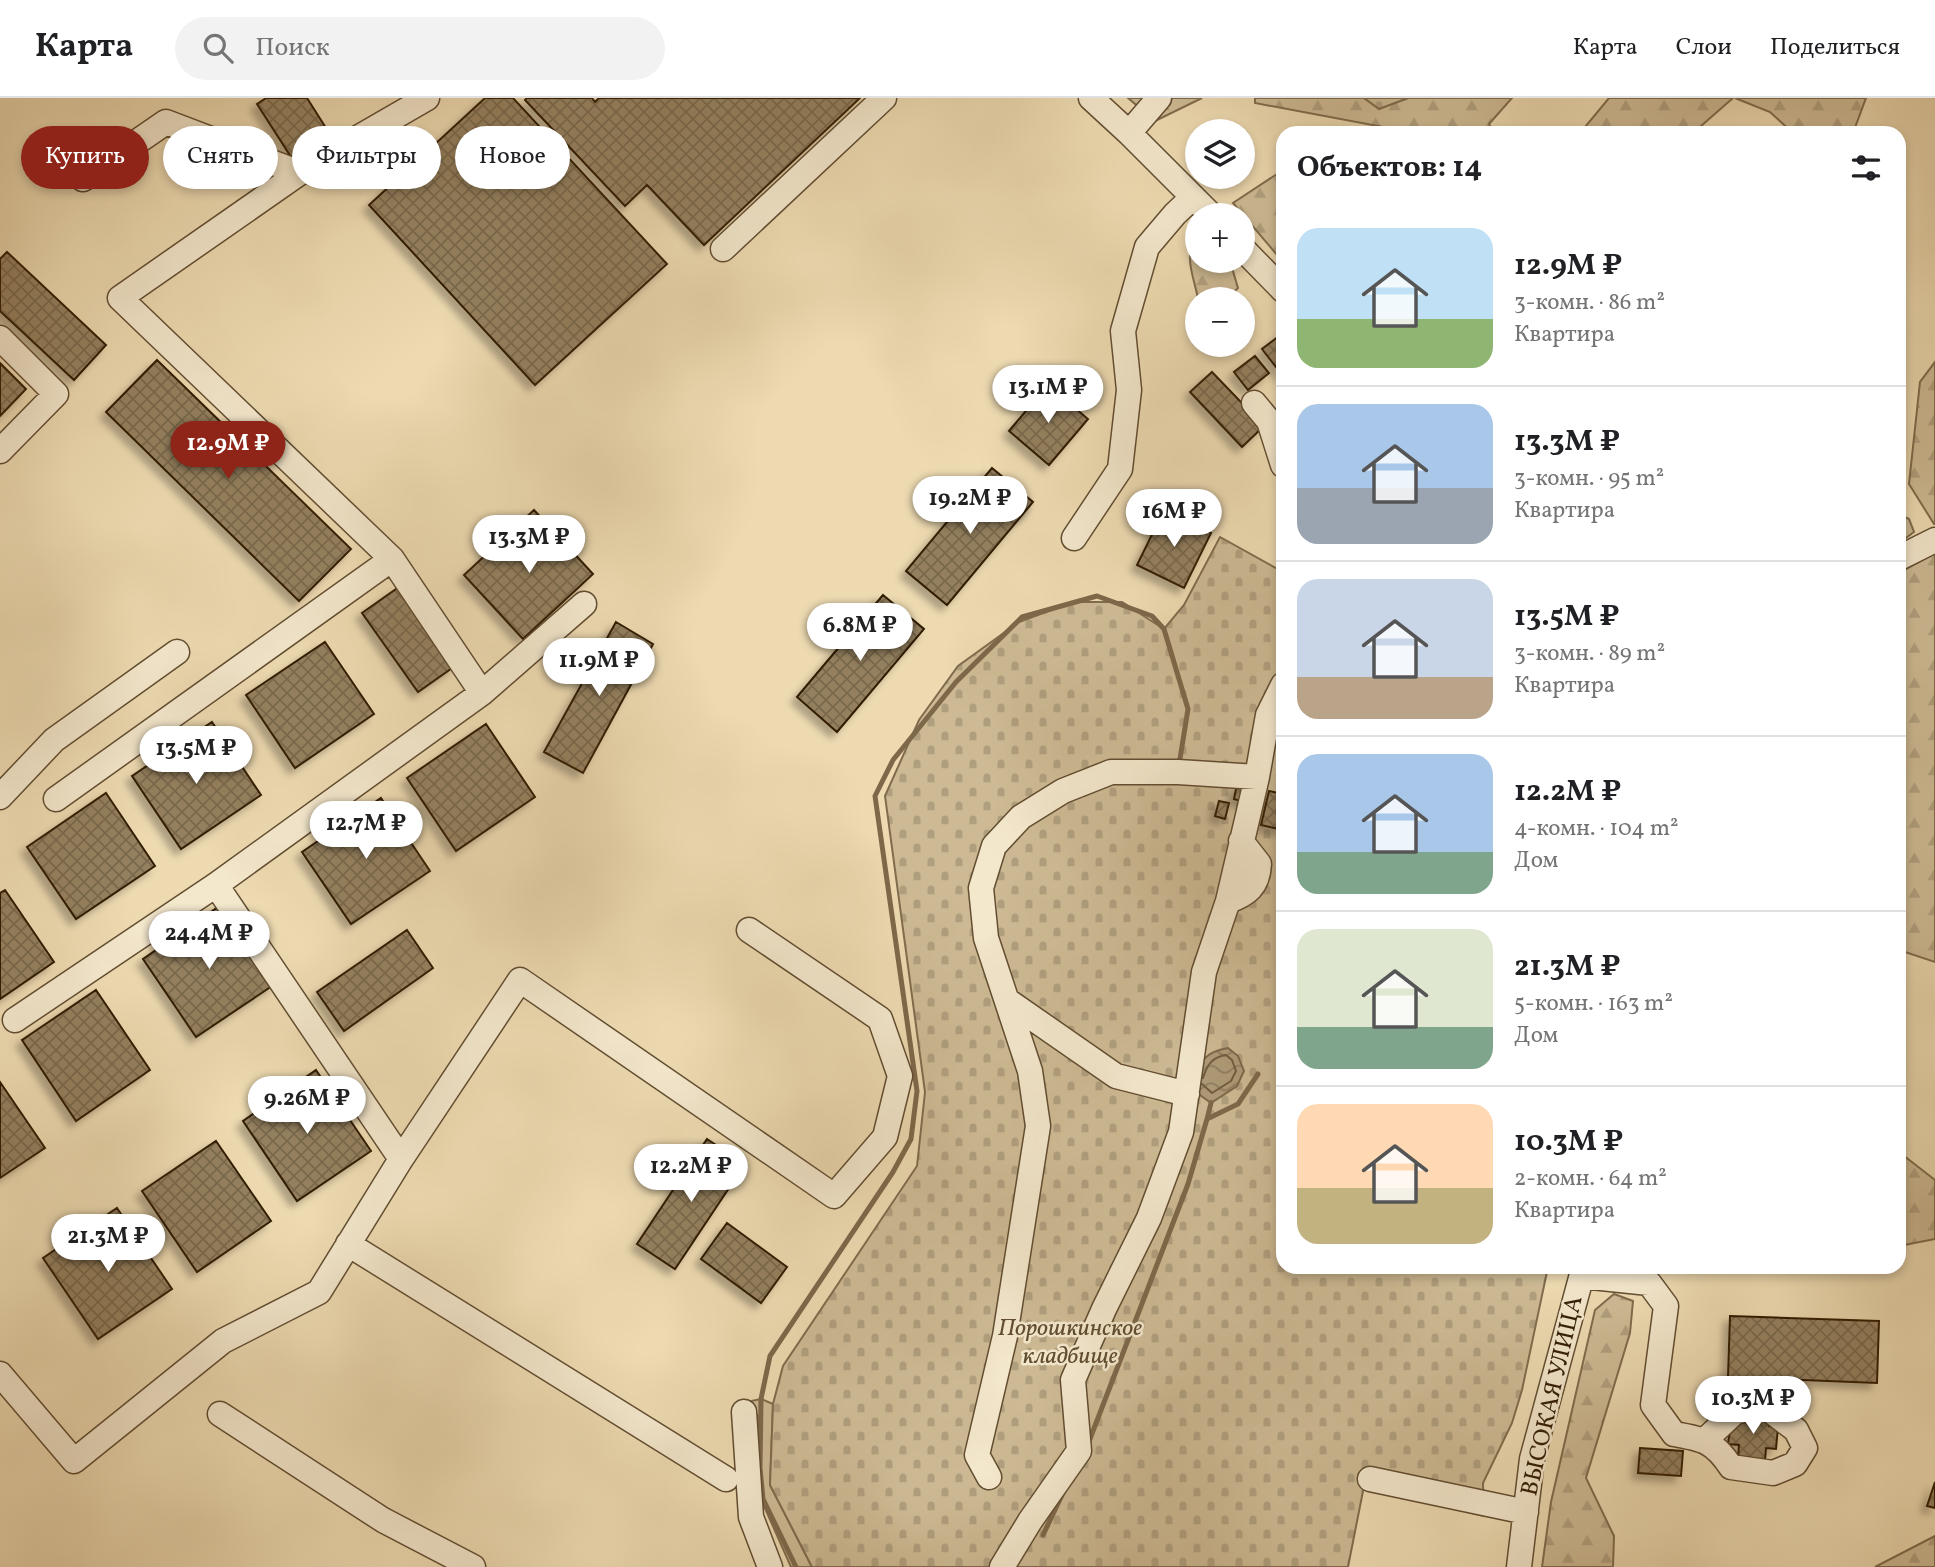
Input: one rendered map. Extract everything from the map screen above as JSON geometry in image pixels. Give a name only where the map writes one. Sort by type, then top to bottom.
[{"type":"street","points":[[380,126],[427,98]]},
{"type":"street","points":[[723,249],[884,98]]},
{"type":"street","points":[[1091,98],[1199,203]]},
{"type":"street","points":[[1129,133],[1159,98]]},
{"type":"street","points":[[149,134],[166,122],[292,170]]},
{"type":"street","points":[[292,179],[120,298],[391,559],[482,693]]},
{"type":"street","points":[[1074,538],[1120,469],[1129,390],[1123,331],[1147,247],[1193,197]]},
{"type":"street","points":[[1255,261],[1276,282]]},
{"type":"street","points":[[0,338],[56,394],[0,451]]},
{"type":"street","points":[[1254,403],[1269,421],[1276,443]]},
{"type":"street","points":[[1906,554],[1935,540]]},
{"type":"street","points":[[56,799],[391,559]]},
{"type":"street","points":[[15,1020],[216,885],[482,693],[584,604]]},
{"type":"street","points":[[0,797],[54,740],[177,652]]},
{"type":"street","points":[[1002,1567],[1030,1521],[1079,1451],[1073,1380],[1149,1218],[1181,1132],[1204,972],[1228,901],[1244,896],[1259,872],[1259,864],[1241,841],[1257,777],[1268,715],[1276,699]]},
{"type":"street","points":[[989,1477],[977,1455],[1005,1336],[1038,1126],[1030,1071],[986,938],[981,888],[994,846],[1021,817],[1063,791],[1111,772],[1178,772],[1257,777]]},
{"type":"street","points":[[216,885],[401,1159]]},
{"type":"street","points":[[0,1374],[74,1461],[223,1341],[319,1292],[401,1159],[520,980],[834,1196],[885,1137],[900,1076],[880,1019],[749,930]]},
{"type":"street","points":[[1009,1001],[1116,1076],[1187,1094]]},
{"type":"street","points":[[348,1244],[726,1479]]},
{"type":"street","name":"ВЫСОКАЯ УЛИЦА","points":[[1519,1567],[1532,1459],[1582,1274]]},
{"type":"street","points":[[1599,1274],[1648,1283],[1667,1306],[1653,1405],[1674,1434],[1705,1440]]},
{"type":"street","points":[[744,1412],[751,1517],[770,1567]]},
{"type":"street","points":[[219,1414],[383,1520],[473,1567]]},
{"type":"street","points":[[1370,1479],[1526,1512]]},
{"type":"green space","points":[[1128,98],[1202,98],[1155,121]]},
{"type":"green space","points":[[1255,98],[1364,98],[1380,108],[1408,98],[1512,98],[1489,124],[1490,126],[1378,126],[1255,103]]},
{"type":"green space","points":[[1364,98],[1408,98],[1379,109]]},
{"type":"green space","points":[[1609,98],[1733,98],[1701,126],[1586,126]]},
{"type":"green space","points":[[1735,98],[1866,98],[1856,126],[1785,126],[1770,112]]},
{"type":"green space","points":[[1276,175],[1276,254],[1255,229],[1255,203],[1233,203]]},
{"type":"green space","points":[[1192,273],[1234,273],[1238,287],[1195,287]]},
{"type":"green space","points":[[1935,362],[1934,524],[1909,484],[1920,382]]},
{"type":"green space","points":[[1906,518],[1909,519],[1914,532],[1906,538]]},
{"type":"green space","name":"Порошкинское кладбище","points":[[1220,537],[1276,568],[1276,1274],[1547,1274],[1522,1390],[1512,1423],[1483,1483],[1484,1516],[1364,1486],[1348,1567],[812,1567],[770,1485],[773,1404],[783,1366],[917,1166],[925,1092],[885,796],[919,720],[958,666],[1019,622],[1073,602],[1122,602],[1164,629],[1184,605]]},
{"type":"green space","points":[[1935,553],[1935,962],[1906,952],[1906,569]]},
{"type":"green space","points":[[1906,1157],[1935,1180],[1935,1239],[1906,1245]]},
{"type":"green space","points":[[1614,1294],[1633,1301],[1630,1333],[1586,1478],[1614,1536],[1613,1567],[1542,1567],[1551,1502],[1595,1310]]},
{"type":"green space","points":[[761,1399],[773,1404],[770,1485],[812,1567],[791,1567],[760,1497],[758,1416],[752,1409],[751,1401]]},
{"type":"green space","points":[[1935,1536],[1935,1567],[1875,1567]]},
{"type":"water","points":[[1228,1048],[1238,1056],[1244,1071],[1237,1086],[1211,1103],[1200,1095],[1194,1084],[1196,1076],[1208,1055]]},
{"type":"building","points":[[266,98],[307,98],[325,126],[292,126],[292,158],[278,137],[278,126],[271,126],[257,104]]},
{"type":"building","points":[[485,98],[513,98],[539,126],[455,126],[455,189],[570,189],[570,159],[667,264],[535,385],[369,205],[386,189],[441,189],[441,139]]},
{"type":"building","points":[[592,98],[595,102],[599,98],[860,98],[704,245],[647,185],[625,206],[570,148],[570,126],[550,126],[525,100]]},
{"type":"building","points":[[7,252],[106,345],[74,380],[0,311],[0,259]]},
{"type":"building","points":[[1276,338],[1276,367],[1262,349]]},
{"type":"building","points":[[1255,356],[1269,373],[1248,390],[1234,372]]},
{"type":"building","points":[[157,360],[351,549],[299,601],[106,412]]},
{"type":"building","points":[[0,363],[26,389],[0,416]]},
{"type":"building","points":[[1212,372],[1264,426],[1242,447],[1190,392]]},
{"type":"building","points":[[1048,385],[1088,419],[1049,465],[1009,431]]},
{"type":"building","points":[[992,468],[1033,502],[947,605],[906,571]]},
{"type":"building","points":[[534,510],[593,574],[523,639],[464,575]]},
{"type":"building","points":[[1164,510],[1211,533],[1184,588],[1137,565]]},
{"type":"building","points":[[399,587],[455,666],[418,692],[362,613]]},
{"type":"building","points":[[883,595],[924,629],[837,732],[797,697]]},
{"type":"building","points":[[616,622],[653,644],[583,773],[544,752]]},
{"type":"building","points":[[325,642],[374,714],[295,768],[246,695]]},
{"type":"building","points":[[212,722],[261,795],[181,849],[132,776]]},
{"type":"building","points":[[486,724],[535,797],[456,851],[407,778]]},
{"type":"building","points":[[1237,784],[1248,787],[1244,802],[1234,799]]},
{"type":"building","points":[[1269,791],[1276,792],[1276,828],[1261,825]]},
{"type":"building","points":[[106,793],[155,866],[76,919],[27,847]]},
{"type":"building","points":[[381,798],[430,871],[351,924],[302,852]]},
{"type":"building","points":[[1219,801],[1229,803],[1225,819],[1215,816]]},
{"type":"building","points":[[5,890],[54,962],[0,999],[0,893]]},
{"type":"building","points":[[221,905],[275,984],[196,1037],[143,959]]},
{"type":"building","points":[[407,930],[433,968],[344,1031],[317,992]]},
{"type":"building","points":[[96,990],[150,1070],[76,1121],[22,1040]]},
{"type":"building","points":[[316,1070],[371,1151],[297,1201],[243,1121]]},
{"type":"building","points":[[0,1082],[45,1148],[0,1178]]},
{"type":"building","points":[[707,1139],[745,1164],[675,1269],[637,1244]]},
{"type":"building","points":[[216,1141],[271,1221],[197,1272],[142,1191]]},
{"type":"building","points":[[117,1208],[172,1289],[98,1339],[43,1258]]},
{"type":"building","points":[[727,1223],[787,1267],[761,1303],[701,1259]]},
{"type":"building","points":[[1730,1316],[1879,1321],[1877,1383],[1728,1377]]},
{"type":"building","points":[[1743,1412],[1770,1415],[1769,1426],[1778,1427],[1776,1449],[1766,1448],[1765,1461],[1738,1458],[1739,1445],[1728,1444],[1731,1422],[1742,1423]]},
{"type":"building","points":[[1640,1448],[1683,1451],[1681,1476],[1638,1473]]},
{"type":"building","points":[[1935,1482],[1935,1508],[1927,1506]]},
{"type":"waterway","points":[[796,1567],[763,1499],[760,1468],[761,1399],[770,1356],[893,1172],[911,1139],[917,1091],[875,796],[893,760],[956,682],[1022,617],[1097,596],[1152,616],[1164,629],[1188,709],[1179,765]]},
{"type":"waterway","points":[[1088,1444],[1188,1184],[1207,1119],[1238,1104],[1258,1074]]},
{"type":"waterway","points":[[1207,1119],[1211,1103]]},
{"type":"waterway","points":[[1043,1535],[1063,1493]]}]
